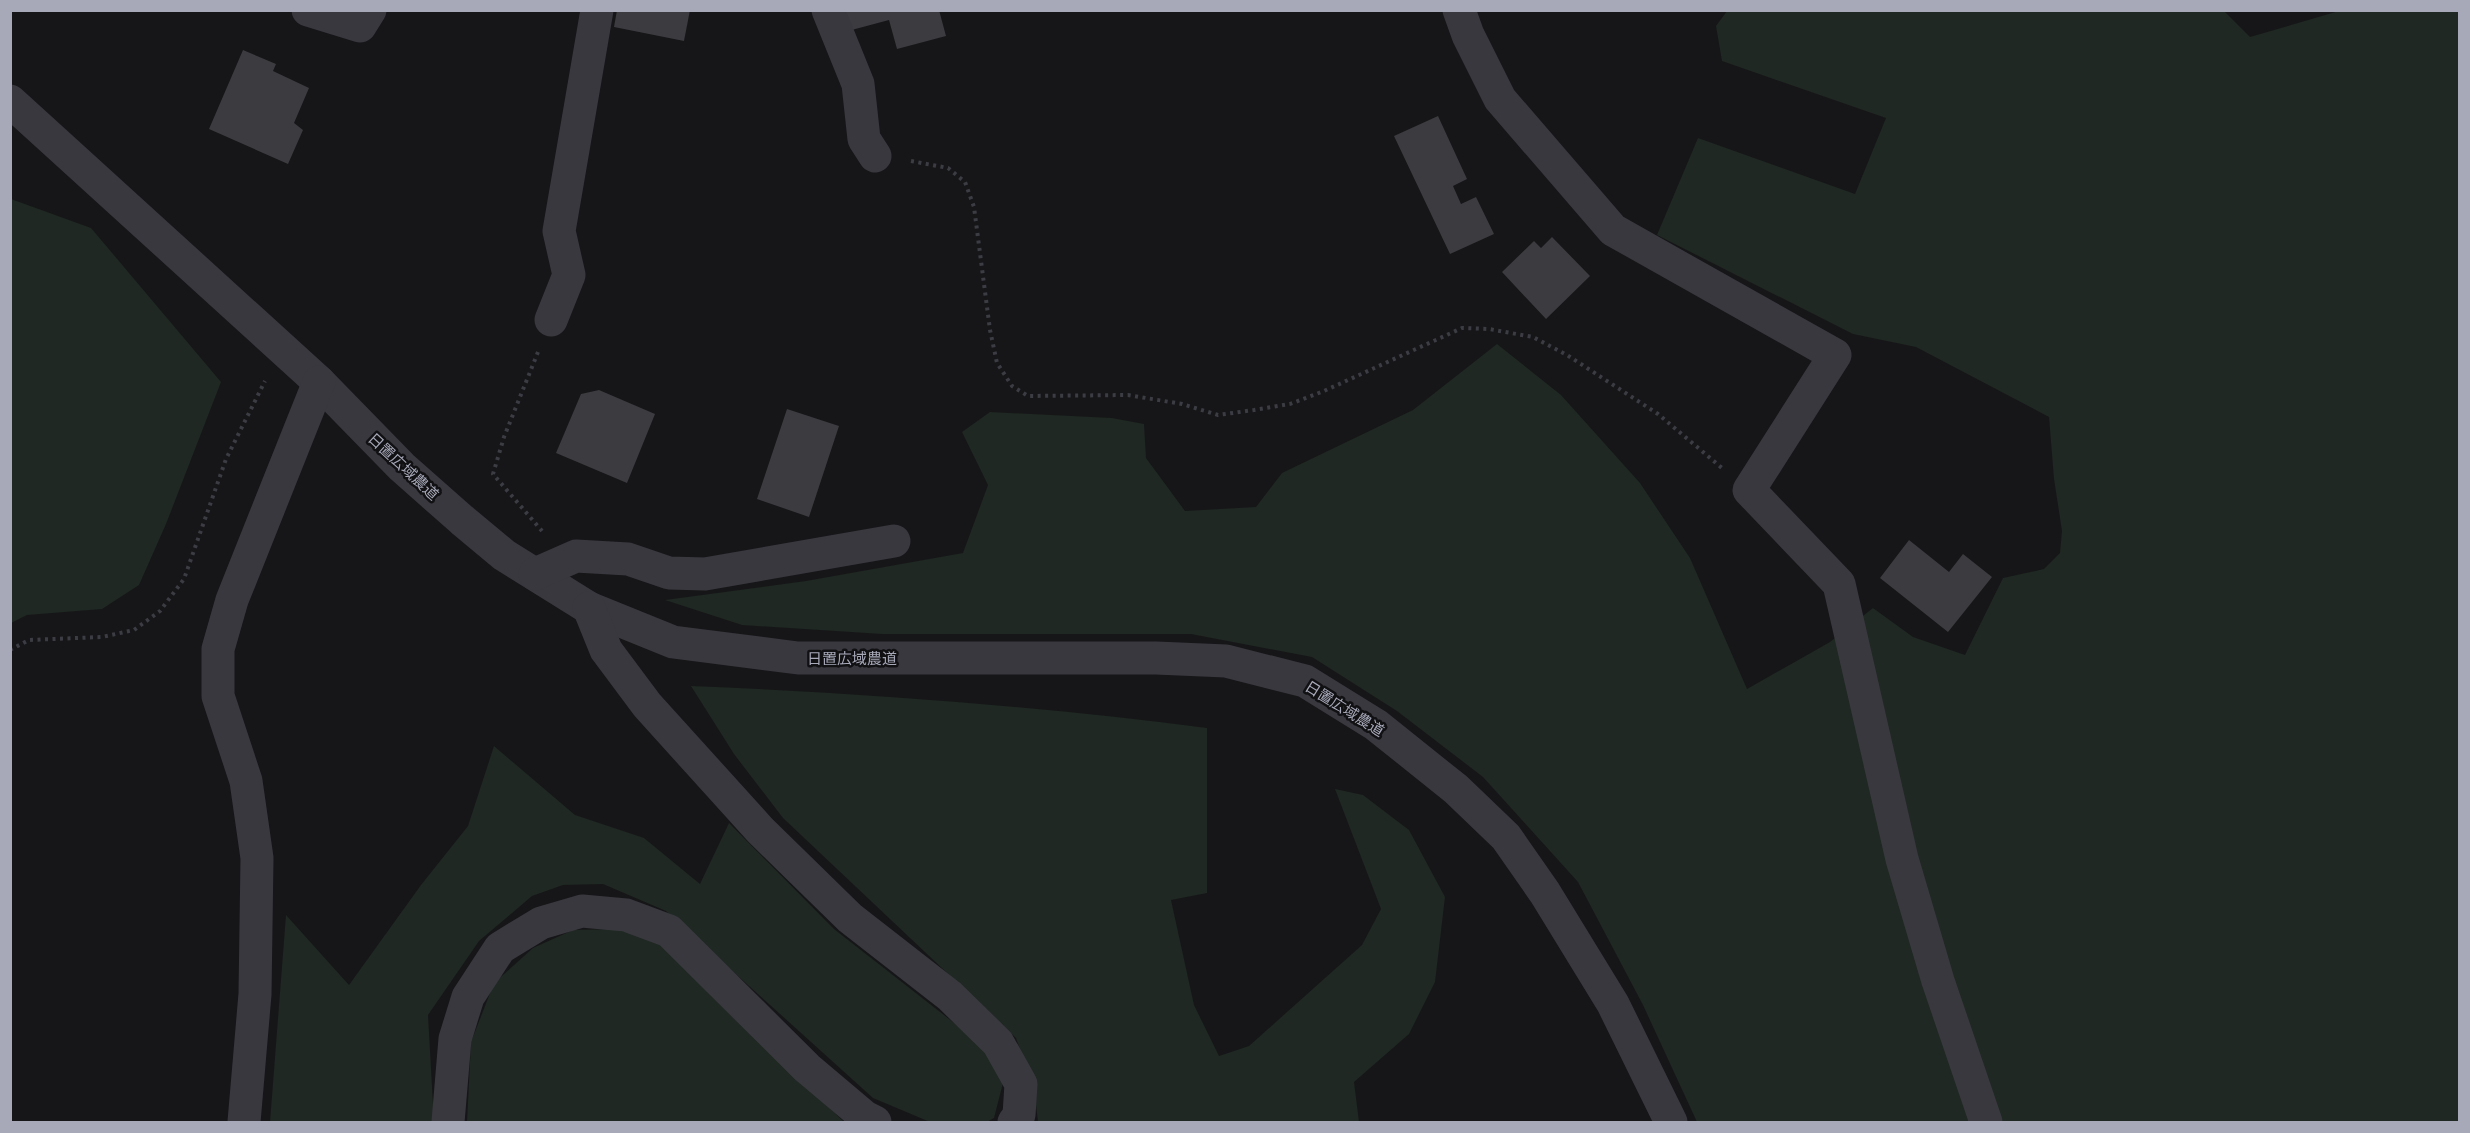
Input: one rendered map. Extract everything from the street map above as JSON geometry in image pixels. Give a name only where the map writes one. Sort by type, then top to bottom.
[{"type":"street","points":[[308,10],[360,26],[370,10]]},
{"type":"street","points":[[551,320],[569,275],[559,231],[597,10]]},
{"type":"street","points":[[828,10],[858,84],[864,140],[875,156]]},
{"type":"street","points":[[1458,10],[1500,99],[1612,230],[1835,355],[1749,490],[1839,584],[1902,859],[1938,981],[1986,1122]]},
{"type":"street","name":"日置広域農道","points":[[10,101],[319,382],[410,474],[504,555],[589,608],[673,642],[798,658],[1156,658],[1226,661],[1305,681],[1376,725],[1456,789],[1506,837],[1545,893],[1613,1004],[1671,1122]]},
{"type":"street","points":[[244,1122],[255,994],[257,858],[246,781],[218,696],[218,649],[232,600],[319,382]]},
{"type":"street","points":[[535,574],[576,556],[628,558],[669,573],[705,574],[894,541]]},
{"type":"street","points":[[589,608],[606,650],[647,705],[760,830],[850,918],[950,996],[998,1043],[1021,1084],[1019,1114],[1014,1122]]},
{"type":"street","points":[[448,1122],[455,1039],[468,997],[501,948],[541,923],[582,911],[627,915],[669,931],[807,1068],[865,1117],[875,1122]]},
{"type":"path","points":[[875,156],[948,168],[965,182],[974,207],[990,330],[997,363],[1012,386],[1028,396],[1128,395],[1182,404],[1218,415],[1254,410],[1290,404],[1324,391],[1462,328],[1489,329],[1533,337],[1567,356],[1658,414],[1749,490]]},
{"type":"path","points":[[535,574],[543,532],[493,474],[504,437],[551,320]]},
{"type":"path","points":[[10,650],[29,640],[102,637],[134,630],[160,611],[184,579],[226,459],[281,348]]},
{"type":"shaded area","points":[[1727,11],[2224,11],[2250,37],[2339,11],[2459,11],[2459,1122],[1697,1122],[1643,1005],[1578,882],[1483,777],[1397,711],[1312,657],[1191,634],[882,634],[742,625],[665,600],[806,581],[963,553],[988,485],[962,432],[990,412],[1112,418],[1144,424],[1146,458],[1185,511],[1256,507],[1282,473],[1413,410],[1497,344],[1561,395],[1640,483],[1690,558],[1747,689],[1830,642],[1873,608],[1913,637],[1965,655],[2003,578],[2044,569],[2060,553],[2062,531],[2054,479],[2049,417],[1916,347],[1853,334],[1657,235],[1698,138],[1855,194],[1886,118],[1722,61],[1716,26]]},
{"type":"shaded area","points":[[11,199],[91,228],[221,382],[166,524],[139,585],[102,609],[27,615],[11,623]]},
{"type":"shaded area","points":[[691,686],[949,701],[1207,728],[1207,893],[1171,900],[1194,1005],[1219,1056],[1249,1046],[1362,945],[1381,909],[1335,789],[1363,795],[1409,830],[1445,897],[1435,982],[1409,1034],[1354,1082],[1359,1122],[1038,1122],[1034,1088],[1016,1038],[783,818],[734,754]]},
{"type":"shaded area","points":[[494,746],[575,815],[644,838],[700,884],[729,823],[834,929],[981,1044],[1003,1083],[994,1118],[987,1122],[930,1122],[873,1098],[666,911],[603,884],[563,885],[532,896],[479,941],[428,1015],[434,1122],[270,1122],[286,915],[349,985],[421,885],[468,826]]},
{"type":"shaded area","points":[[619,929],[662,944],[844,1122],[467,1122],[471,1042],[494,983],[533,948],[573,930]]},
{"type":"building","points":[[617,10],[690,10],[684,41],[614,27]]},
{"type":"building","points":[[842,10],[939,10],[946,36],[897,49],[889,20],[848,31]]},
{"type":"building","points":[[243,50],[276,64],[273,71],[309,88],[294,123],[303,130],[288,164],[209,129]]},
{"type":"building","points":[[1438,116],[1467,179],[1453,186],[1461,204],[1476,197],[1494,234],[1450,254],[1394,136]]},
{"type":"building","points":[[1552,237],[1590,276],[1546,319],[1502,272],[1534,241],[1541,248]]},
{"type":"building","points":[[599,390],[655,414],[627,483],[556,453],[581,394]]},
{"type":"building","points":[[787,409],[839,426],[809,517],[757,499]]},
{"type":"building","points":[[1909,540],[1949,572],[1963,554],[1992,577],[1948,632],[1880,578]]}]
